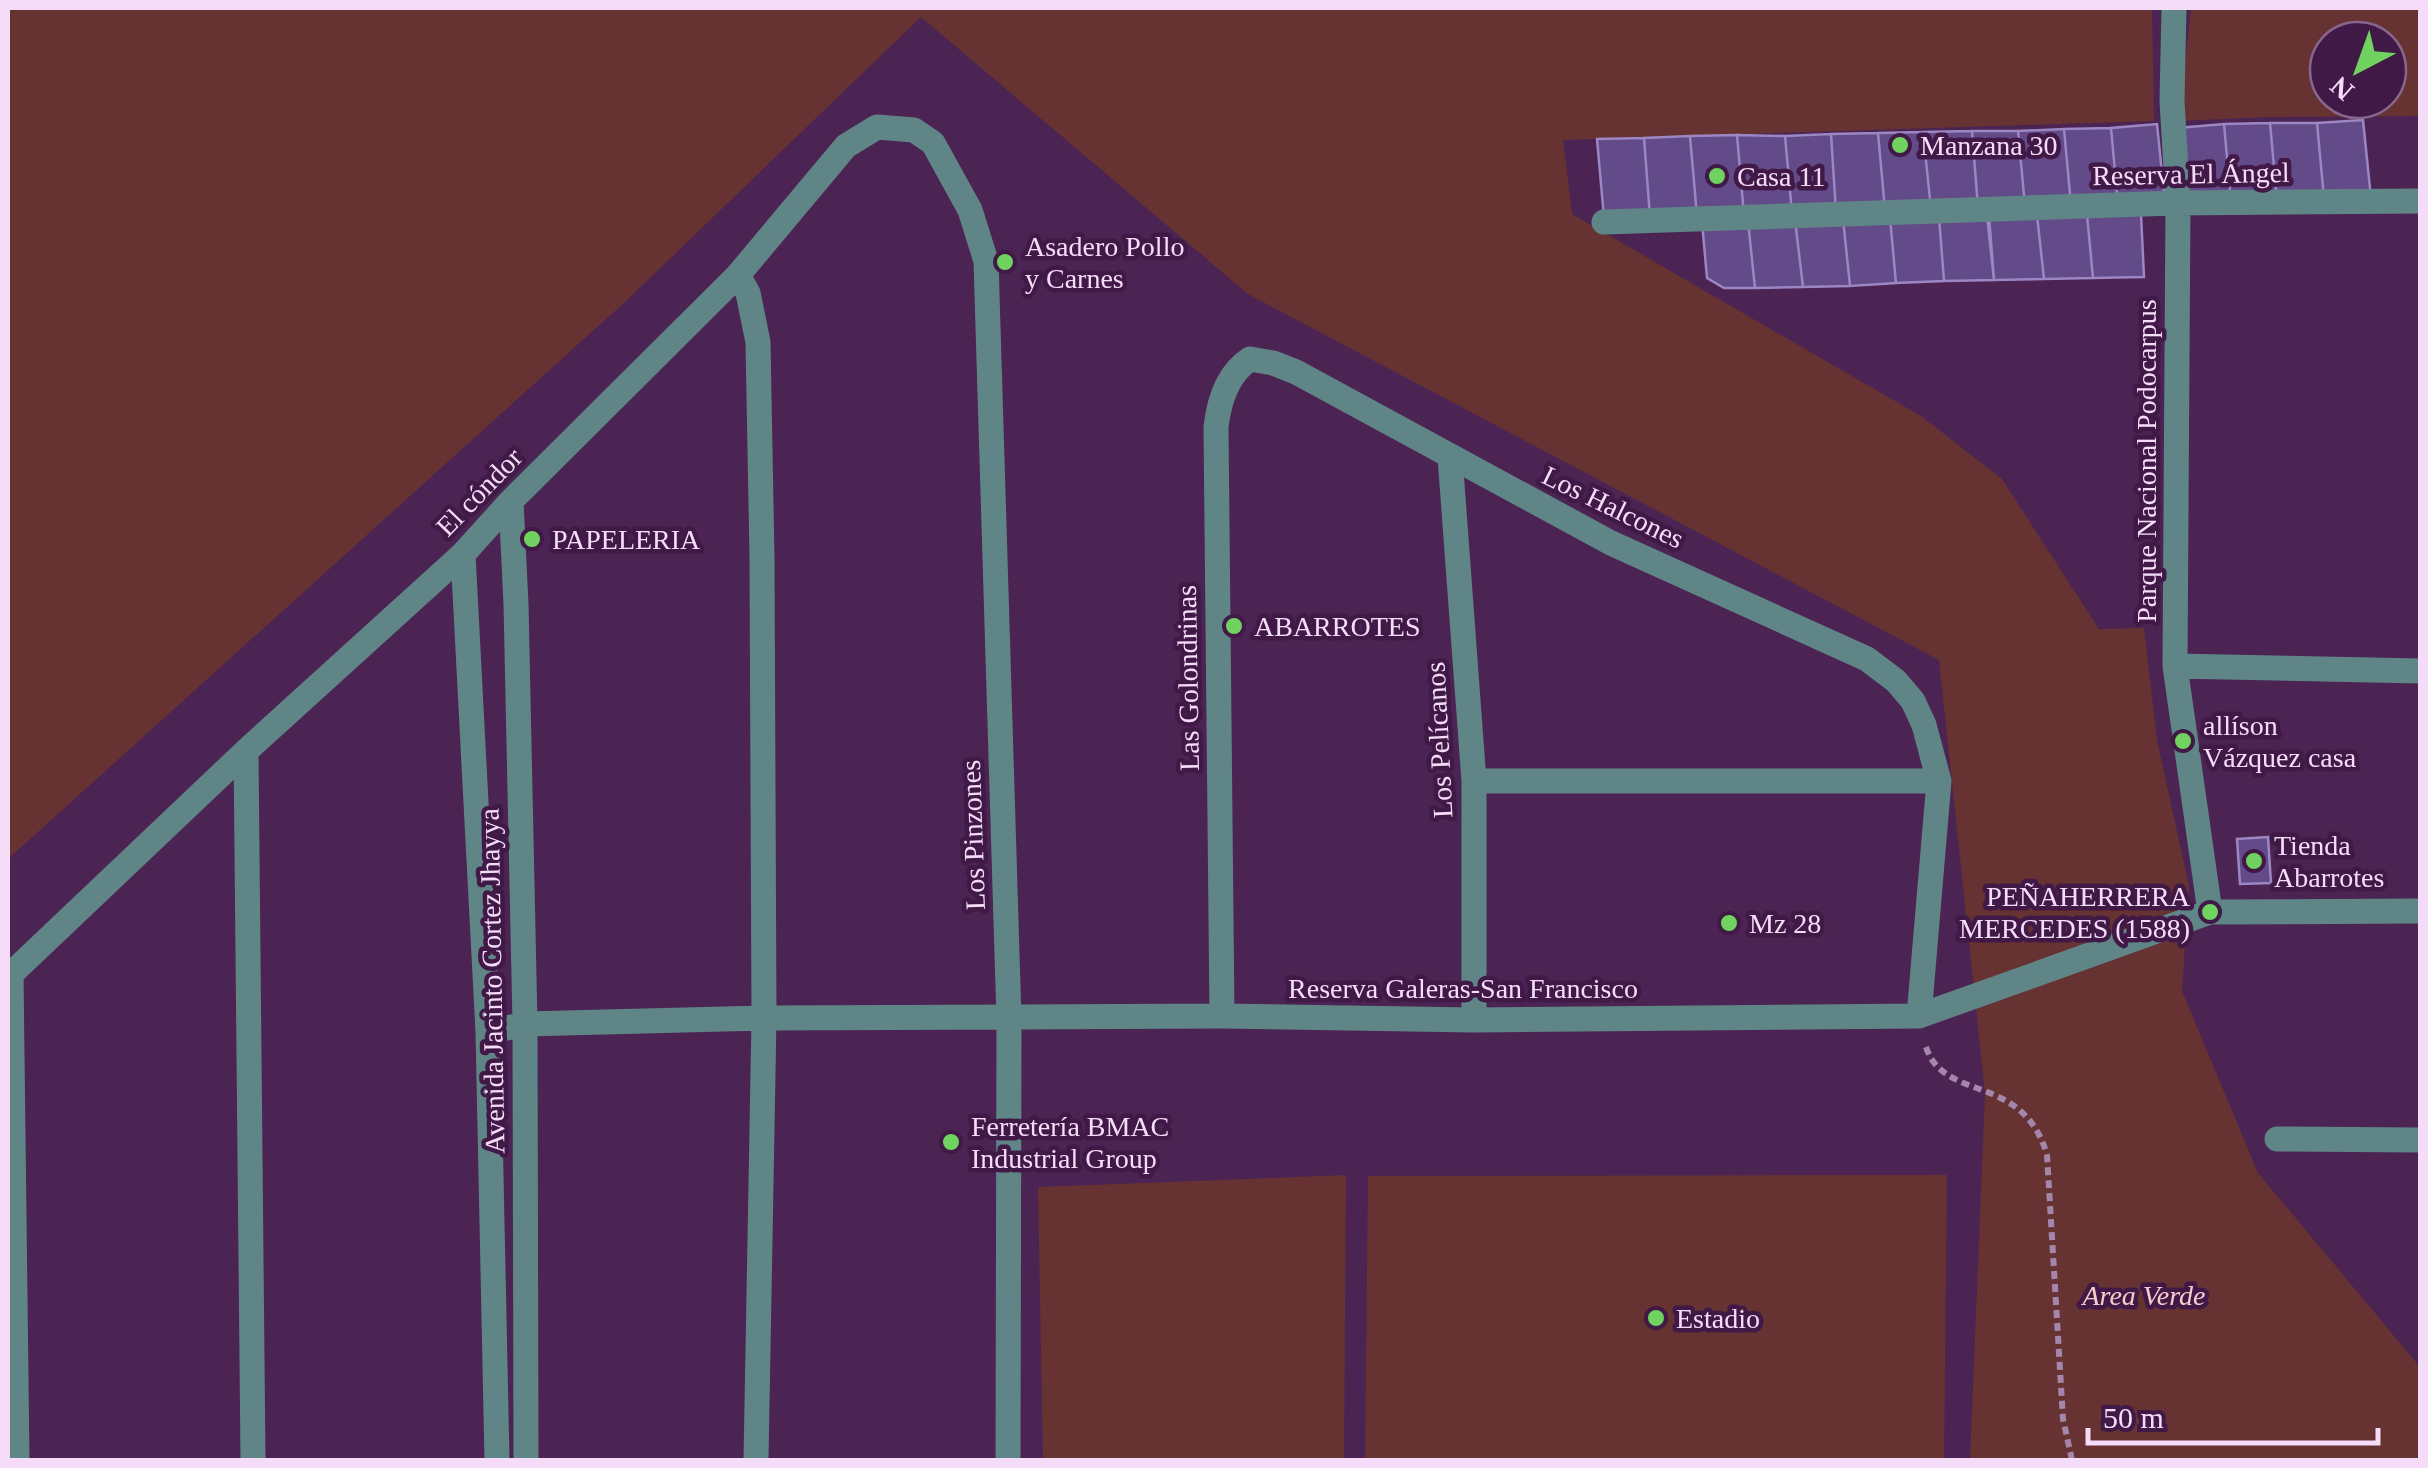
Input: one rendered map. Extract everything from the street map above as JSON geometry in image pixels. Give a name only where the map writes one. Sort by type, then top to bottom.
[{"type":"street","name":"Parque Nacional Podocarpus","points":[[2174,8],[2172,101],[2178,203],[2175,666],[2210,912]]},
{"type":"street","name":"El cóndor","points":[[10,976],[246,751],[462,554],[738,275],[846,146],[876,127],[914,130],[934,142],[970,210]]},
{"type":"street","name":"Reserva El Ángel","points":[[1604,222],[2178,203],[2420,201]]},
{"type":"street","name":"Los Pinzones","points":[[970,210],[986,261],[1009,1020],[1008,1460]]},
{"type":"street","points":[[738,275],[748,293],[758,342],[764,1018],[756,1460]]},
{"type":"street","name":"Las Golondrinas","points":[[1222,1016],[1216,427],[1223,394],[1233,374],[1250,359],[1259,359]]},
{"type":"street","name":"Los Halcones","points":[[1259,359],[1296,372],[1611,543],[1867,659],[1914,701],[1940,782]]},
{"type":"street","name":"Los Pelícanos","points":[[1450,458],[1474,781],[1474,1020]]},
{"type":"street","name":"Avenida Jacinto Cortez Jhayya","points":[[511,501],[525,1024],[526,1460]]},
{"type":"street","name":"Avenida Jacinto Cortez Jhayya","points":[[462,554],[488,1032],[497,1460]]},
{"type":"street","points":[[2175,666],[2420,671]]},
{"type":"street","points":[[246,751],[253,1460]]},
{"type":"street","points":[[1474,781],[1940,782],[1919,1016]]},
{"type":"street","name":"Reserva Galeras-San Francisco","points":[[488,1032],[525,1024],[764,1018],[1009,1020],[1222,1016],[1474,1020],[1919,1016],[2210,912],[2420,911]]},
{"type":"street","points":[[10,976],[17,1460]]},
{"type":"street","points":[[2277,1139],[2420,1140]]},
{"type":"path","points":[[1919,1016],[1928,1052],[1940,1070],[2010,1101],[2040,1132],[2047,1154],[2063,1419],[2072,1460]]},
{"type":"green space","name":"Area Verde","points":[[8,8],[2152,8],[2154,121],[1563,140],[1572,214],[1921,416],[2002,479],[2099,629],[2144,628],[2157,740],[2189,886],[2182,991],[2258,1173],[2420,1367],[2420,1460],[1970,1460],[1985,1093],[1939,660],[1248,294],[921,17],[626,301],[8,859]]},
{"type":"green space","points":[[2191,8],[2420,8],[2420,116],[2408,116],[2408,20],[2308,20],[2308,117],[2179,121]]},
{"type":"green space","points":[[1346,1175],[1344,1460],[1043,1460],[1038,1187]]},
{"type":"green space","name":"Estadio","points":[[1947,1175],[1944,1460],[1365,1460],[1368,1176]]},
{"type":"building","points":[[2363,120],[2371,198],[2324,198],[2317,123]]},
{"type":"building","points":[[2270,123],[2277,200],[2231,201],[2224,124]]},
{"type":"building","points":[[2270,123],[2317,123],[2324,198],[2277,200]]},
{"type":"building","points":[[2157,124],[2165,203],[2118,204],[2111,128]]},
{"type":"building","points":[[2224,124],[2231,201],[2184,202],[2177,128]]},
{"type":"building","points":[[2111,128],[2118,204],[2071,205],[2064,129]]},
{"type":"building","points":[[2064,129],[2071,205],[2025,206],[2018,131]]},
{"type":"building","points":[[1972,131],[2018,131],[2025,206],[1978,207]]},
{"type":"building","points":[[1972,131],[1978,207],[1931,209],[1923,132]]},
{"type":"building","points":[[1923,132],[1931,209],[1885,210],[1878,133]]},
{"type":"building","points":[[1878,133],[1885,210],[1836,212],[1831,134]]},
{"type":"building","points":[[1831,134],[1836,212],[1792,213],[1785,136]]},
{"type":"building","points":[[1737,135],[1785,136],[1792,213],[1744,215]]},
{"type":"building","name":"Casa 11","points":[[1737,135],[1744,215],[1697,216],[1690,136]]},
{"type":"building","points":[[1690,136],[1697,216],[1650,217],[1644,138]]},
{"type":"building","points":[[1644,138],[1650,217],[1604,218],[1597,139]]},
{"type":"building","points":[[2141,214],[2144,277],[2093,278],[2087,215]]},
{"type":"building","points":[[2037,215],[2044,279],[1994,280],[1989,216]]},
{"type":"building","points":[[2037,215],[2087,215],[2093,278],[2044,279]]},
{"type":"building","points":[[1987,216],[1994,280],[1944,281],[1939,217]]},
{"type":"building","points":[[1939,217],[1944,281],[1896,283],[1890,218]]},
{"type":"building","points":[[1890,218],[1896,283],[1850,286],[1843,219]]},
{"type":"building","points":[[1843,219],[1850,286],[1803,287],[1795,220]]},
{"type":"building","points":[[1795,220],[1803,287],[1755,288],[1748,221]]},
{"type":"building","points":[[1748,221],[1755,288],[1724,288],[1707,278],[1702,222]]},
{"type":"building","name":"Tienda Abarrotes","points":[[2268,837],[2271,883],[2240,884],[2237,839]]},
{"type":"place","name":"Manzana 30","points":[[1900,145]]},
{"type":"place","name":"Casa 11","points":[[1717,176]]},
{"type":"place","name":"Asadero Pollo y Carnes","points":[[1005,262]]},
{"type":"place","name":"PAPELERIA","points":[[532,539]]},
{"type":"place","name":"ABARROTES","points":[[1234,626]]},
{"type":"place","name":"allíson Vázquez casa","points":[[2183,741]]},
{"type":"place","name":"Tienda Abarrotes","points":[[2254,861]]},
{"type":"place","name":"PEÑAHERRERA MERCEDES (1588)","points":[[2210,912]]},
{"type":"place","name":"Mz 28","points":[[1729,923]]},
{"type":"place","name":"Ferretería BMAC Industrial Group","points":[[951,1142]]},
{"type":"place","name":"Estadio","points":[[1656,1318]]}]
